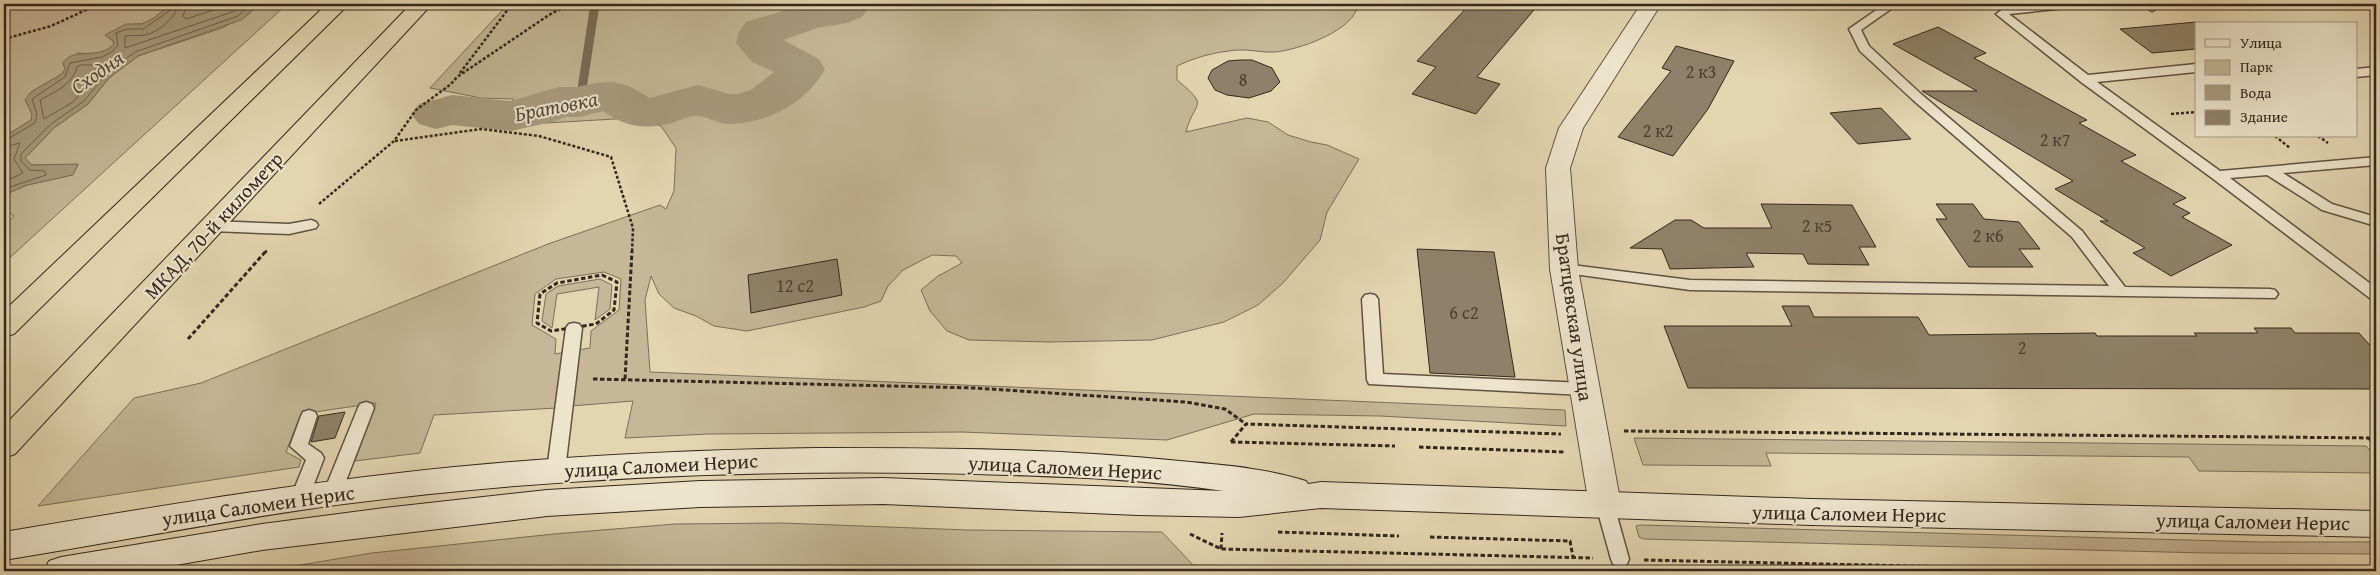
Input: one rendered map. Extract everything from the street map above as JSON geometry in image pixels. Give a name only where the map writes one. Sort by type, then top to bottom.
[{"type":"highway","points":[[4,327],[338,4]]},
{"type":"highway","name":"МКАД, 70-й километр","points":[[4,446],[422,4]]},
{"type":"main road","name":"Братцевская улица","points":[[1604,505],[1564,269],[1558,168],[1571,128],[1651,4]]},
{"type":"main road","name":"улица Саломеи Нерис","points":[[4,546],[144,521],[300,497],[452,479],[657,464],[824,459],[991,462],[1133,469],[1238,479],[1321,495]]},
{"type":"main road","name":"улица Саломеи Нерис","points":[[62,571],[262,537],[393,520],[547,503],[700,494],[882,491],[1138,502],[1239,504],[1321,495],[1811,512],[2376,524]]},
{"type":"lane","points":[[1892,4],[1855,28],[1864,48],[1917,97],[2077,234],[2121,292]]},
{"type":"lane","points":[[2076,4],[2006,10],[2002,14],[2085,79],[2217,175],[2376,295]]},
{"type":"lane","points":[[2085,79],[2195,68]]},
{"type":"lane","points":[[2358,73],[2376,71]]},
{"type":"lane","points":[[2217,175],[2376,161]]},
{"type":"lane","points":[[2270,170],[2327,207],[2376,222]]},
{"type":"lane","points":[[211,226],[289,229],[311,225]]},
{"type":"lane","points":[[1564,269],[1690,285],[2270,294]]},
{"type":"lane","points":[[1370,299],[1375,380],[1584,389]]},
{"type":"lane","points":[[556,470],[574,328]]},
{"type":"lane","points":[[332,494],[366,408]]},
{"type":"lane","points":[[300,497],[315,458],[299,446],[309,416]]},
{"type":"lane","points":[[1604,505],[1620,559]]},
{"type":"path","points":[[4,39],[51,26],[99,4]]},
{"type":"path","points":[[416,110],[451,84],[512,4]]},
{"type":"path","points":[[457,77],[552,13],[573,4]]},
{"type":"path","points":[[394,141],[480,129],[539,136],[611,157],[633,228],[625,379]]},
{"type":"path","points":[[602,276],[617,282],[614,310],[596,324],[574,328],[551,332],[537,323],[540,294],[557,283],[593,277],[602,276]]},
{"type":"path","points":[[567,378],[975,388],[1186,402],[1225,409],[1246,424],[1561,434],[1592,434],[1616,431],[2376,438]]},
{"type":"path","points":[[1246,424],[1231,442],[1395,446]]},
{"type":"path","points":[[1419,447],[1565,452],[1561,434]]},
{"type":"path","points":[[2369,438],[2376,447]]},
{"type":"path","points":[[1186,532],[1221,549],[2136,571]]},
{"type":"path","points":[[1270,532],[1399,536]]},
{"type":"path","points":[[1430,537],[1570,541],[1573,557]]},
{"type":"green space","points":[[4,4],[171,4],[154,18],[142,24],[135,24],[109,38],[114,44],[110,48],[102,52],[78,53],[62,74],[31,92],[26,100],[32,114],[31,120],[4,137]]},
{"type":"green space","points":[[256,4],[287,4],[4,263],[4,226],[14,216],[4,209],[4,195],[27,185],[72,175],[78,165],[32,165],[25,158],[55,127],[88,104],[109,78],[138,56],[222,28],[250,13]]},
{"type":"green space","points":[[508,4],[1358,4],[1355,14],[1347,23],[1336,31],[1311,43],[1275,52],[1242,50],[1221,52],[1177,66],[1177,80],[1197,100],[1197,105],[1186,132],[1247,118],[1268,122],[1288,135],[1327,145],[1359,159],[1327,212],[1320,240],[1283,283],[1258,305],[1224,322],[1152,340],[1050,342],[969,340],[947,331],[930,311],[921,290],[938,276],[962,263],[956,256],[932,255],[903,270],[888,286],[881,301],[864,307],[747,331],[714,326],[696,316],[674,308],[659,294],[651,276],[645,300],[650,372],[1565,410],[1566,426],[1380,416],[1254,414],[1167,440],[962,432],[708,434],[625,438],[633,401],[571,406],[577,350],[590,348],[591,331],[619,310],[621,279],[604,272],[556,279],[535,294],[532,325],[556,339],[555,354],[566,352],[557,408],[434,415],[420,453],[355,461],[376,403],[301,414],[286,452],[301,460],[299,467],[38,506],[134,398],[201,383],[548,244],[660,205],[666,209],[674,191],[676,148],[661,126],[632,118],[546,123],[523,121],[511,112],[513,99],[481,98],[430,88]]},
{"type":"green space","points":[[600,279],[612,285],[610,309],[595,320],[599,287],[557,294],[552,328],[542,321],[546,294],[558,286]]},
{"type":"green space","points":[[1634,438],[2366,446],[2376,457],[2376,473],[2199,471],[2189,457],[1766,453],[1771,466],[1643,465]]},
{"type":"green space","points":[[782,523],[967,530],[1162,532],[1193,565],[1568,571],[264,571],[372,553],[554,534],[675,524]]},
{"type":"green space","points":[[1636,526],[2260,542],[2376,542],[2376,554],[2206,553],[1643,539],[1639,537]]},
{"type":"water","name":"Сходня","points":[[171,4],[256,4],[250,13],[241,20],[138,56],[109,78],[88,104],[55,127],[25,158],[32,165],[78,164],[73,175],[27,185],[4,195],[4,137],[31,120],[32,114],[25,100],[31,92],[62,74],[65,69],[63,63],[67,58],[73,55],[101,52],[108,49],[114,44],[105,35],[126,24],[142,24],[154,18]]},
{"type":"building","points":[[1470,4],[1539,4],[1477,77],[1500,84],[1476,114],[1412,94],[1436,67],[1417,61]]},
{"type":"building","points":[[2195,22],[2195,49],[2152,53],[2120,29]]},
{"type":"building","points":[[1938,27],[1986,53],[1974,58],[2087,120],[2079,123],[2136,155],[2121,161],[2186,198],[2173,204],[2190,213],[2182,217],[2232,245],[2171,276],[2133,253],[2145,248],[2100,221],[2108,221],[2055,189],[2073,181],[1922,91],[1977,91],[1893,44]]},
{"type":"building","points":[[1676,46],[1734,61],[1708,109],[1673,156],[1618,137],[1671,71],[1662,68]]},
{"type":"building","points":[[1252,60],[1272,68],[1280,82],[1271,91],[1249,98],[1227,95],[1215,90],[1208,78],[1212,70],[1228,61]]},
{"type":"building","points":[[1881,108],[1911,139],[1858,144],[1830,113]]},
{"type":"building","points":[[1761,204],[1852,205],[1876,247],[1859,247],[1869,265],[1808,264],[1803,254],[1746,253],[1754,267],[1670,269],[1662,249],[1630,248],[1675,220],[1691,220],[1704,228],[1772,228]]},
{"type":"building","points":[[1936,204],[1973,204],[1984,219],[2019,222],[2040,249],[2019,249],[2033,267],[1969,267],[1936,219],[1947,219]]},
{"type":"building","points":[[1417,249],[1494,252],[1515,377],[1430,373]]},
{"type":"building","points":[[837,259],[842,295],[751,313],[748,275]]},
{"type":"building","points":[[1782,306],[1809,306],[1814,317],[1918,317],[1929,335],[2095,333],[2097,336],[2197,336],[2194,333],[2258,333],[2254,328],[2291,328],[2295,333],[2359,333],[2376,352],[2376,389],[1688,388],[1664,326],[1792,326]]},
{"type":"building","points":[[345,412],[335,438],[311,442],[319,416]]},
{"type":"waterway","points":[[580,102],[595,4]]},
{"type":"waterway","name":"Братовка","points":[[436,114],[452,110],[511,116],[534,112],[559,102],[580,102],[596,97],[612,96],[636,111],[651,113],[698,100],[725,109],[742,108],[768,100],[798,76],[802,69],[763,48],[759,43],[762,32],[814,15],[831,14],[846,8],[849,4]]}]
